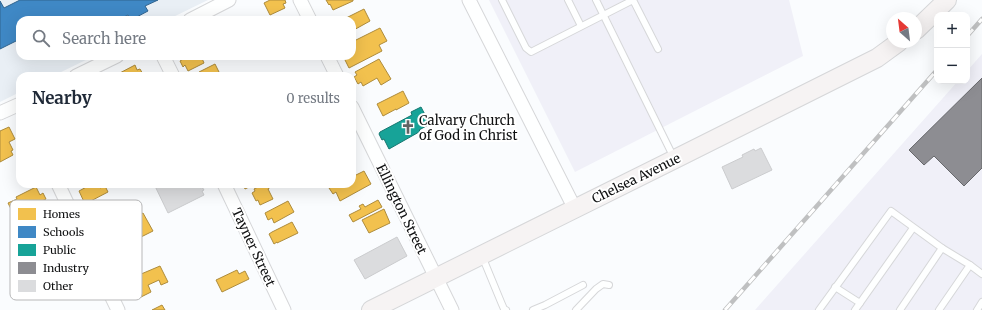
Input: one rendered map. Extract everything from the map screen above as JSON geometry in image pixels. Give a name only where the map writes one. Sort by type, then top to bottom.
[{"type":"main road","points":[[922,24],[947,0]]},
{"type":"main road","name":"Chelsea Avenue","points":[[371,310],[877,58],[891,48]]},
{"type":"street","points":[[198,16],[229,0]]},
{"type":"street","points":[[300,0],[308,16]]},
{"type":"street","points":[[469,0],[575,209]]},
{"type":"street","points":[[84,72],[109,60]]},
{"type":"street","points":[[165,60],[171,72]]},
{"type":"street","points":[[329,60],[335,72]]},
{"type":"street","points":[[0,113],[16,106]]},
{"type":"street","name":"Ellington Street","points":[[356,115],[452,310]]},
{"type":"street","points":[[60,188],[66,200]]},
{"type":"street","name":"Tayner Street","points":[[226,188],[284,310]]},
{"type":"street","points":[[113,300],[118,310]]},
{"type":"lane","points":[[502,0],[526,48],[531,52],[633,0],[658,49]]},
{"type":"lane","points":[[568,0],[581,26]]},
{"type":"lane","points":[[596,0],[675,159]]},
{"type":"lane","points":[[818,310],[891,211],[913,228],[982,274]]},
{"type":"lane","points":[[855,310],[913,228]]},
{"type":"lane","points":[[900,310],[942,248]]},
{"type":"lane","points":[[481,255],[504,309],[506,310]]},
{"type":"lane","points":[[939,310],[970,265]]},
{"type":"lane","points":[[576,310],[596,289],[603,284],[609,285]]},
{"type":"lane","points":[[533,310],[583,285]]},
{"type":"lane","points":[[835,287],[860,303]]},
{"type":"lane","points":[[977,310],[982,302]]},
{"type":"shaded area","points":[[0,0],[208,0],[175,16],[16,16],[16,60],[86,60],[61,72],[16,72],[16,94],[0,102]]},
{"type":"shaded area","points":[[489,0],[789,0],[803,56],[575,172]]},
{"type":"shaded area","points":[[982,54],[982,310],[755,310],[955,84],[970,84],[970,68]]},
{"type":"building: Homes","points":[[270,0],[285,0],[286,3],[283,4],[285,8],[270,15],[264,3]]},
{"type":"building: Homes","points":[[326,0],[353,0],[353,1],[333,10]]},
{"type":"building: Homes","points":[[364,9],[370,21],[356,29],[356,16],[350,16]]},
{"type":"building: Homes","points":[[380,28],[387,41],[379,45],[382,51],[349,68],[345,60],[356,60],[356,40]]},
{"type":"building: Homes","points":[[379,59],[391,79],[381,85],[377,78],[363,86],[361,82],[358,84],[356,80],[357,75],[355,72]]},
{"type":"building: Homes","points":[[203,60],[204,63],[188,71],[185,65],[183,67],[180,61]]},
{"type":"building: Homes","points":[[215,64],[219,72],[199,72]]},
{"type":"building: Homes","points":[[135,65],[137,70],[140,69],[142,72],[122,72]]},
{"type":"building: Homes","points":[[403,91],[409,103],[383,116],[377,104]]},
{"type":"building: Homes","points":[[9,127],[15,139],[9,142],[13,150],[11,151],[13,155],[0,162],[0,131]]},
{"type":"building: Homes","points":[[364,171],[371,184],[340,201],[336,192],[333,194],[329,188],[356,188],[356,175]]},
{"type":"building: Homes","points":[[36,188],[40,195],[43,193],[46,199],[15,200],[17,199],[16,197]]},
{"type":"building: Homes","points":[[85,188],[106,188],[108,192],[93,200],[83,200],[79,191]]},
{"type":"building: Homes","points":[[269,188],[273,199],[260,205],[252,193],[255,191],[254,189]]},
{"type":"building: Homes","points":[[378,200],[382,207],[353,222],[349,215],[361,209],[359,206],[363,204],[365,207]]},
{"type":"building: Homes","points":[[288,201],[294,212],[274,223],[272,218],[268,220],[265,213]]},
{"type":"building: Homes","points":[[384,209],[390,223],[369,233],[362,220]]},
{"type":"building: Homes","points":[[142,214],[153,231],[142,236]]},
{"type":"building: Homes","points":[[292,222],[298,233],[274,244],[269,234]]},
{"type":"building: Homes","points":[[160,266],[168,282],[161,285],[159,280],[148,285],[151,292],[142,296],[142,274]]},
{"type":"building: Homes","points":[[237,270],[239,274],[245,271],[249,279],[222,292],[216,280]]},
{"type":"building: Homes","points":[[162,305],[165,310],[152,310]]},
{"type":"building: Schools","points":[[20,0],[158,0],[145,6],[148,11],[139,16],[16,16],[16,41],[0,49],[0,1],[4,8]]},
{"type":"building: Public","name":"Calvary Church of God in Christ","points":[[421,107],[430,124],[389,149],[384,139],[382,140],[379,134],[380,132],[412,115],[411,112]]},
{"type":"building: Industry","points":[[982,78],[982,168],[964,186],[934,156],[924,165],[909,150]]},
{"type":"building: Other","points":[[761,148],[772,170],[732,189],[722,167],[743,157],[742,155],[754,149],[755,151]]},
{"type":"building: Other","points":[[156,188],[203,188],[204,190],[202,191],[204,195],[168,213]]},
{"type":"building: Other","points":[[397,237],[407,256],[365,279],[354,260]]},
{"type":"railway","points":[[970,33],[982,19]]},
{"type":"railway","points":[[725,310],[934,73]]},
{"type":"place","name":"Calvary Church of God in Christ","points":[[408,127]]}]
